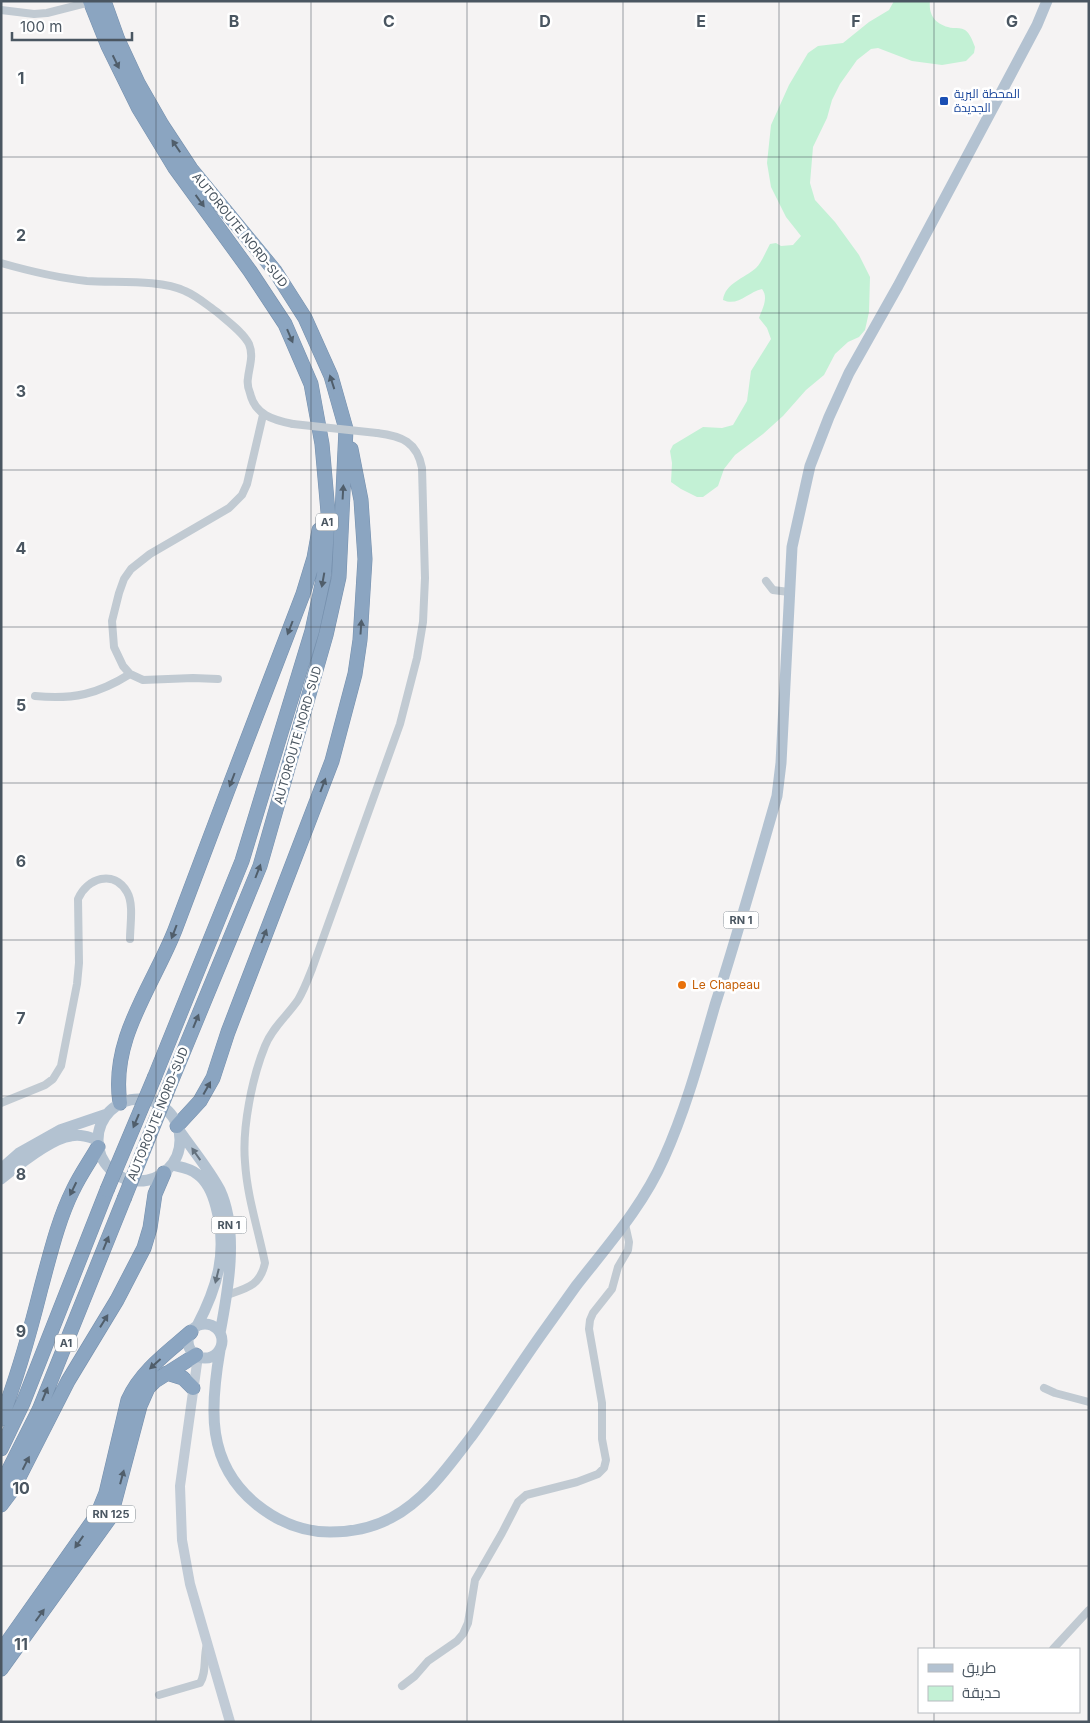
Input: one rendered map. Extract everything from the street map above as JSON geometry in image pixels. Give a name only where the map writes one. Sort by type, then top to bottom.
[{"type":"highway","name":"AUTOROUTE NORD-SUD","points":[[1,1485],[39,1410],[260,866],[326,635],[339,577],[346,429],[331,376],[305,318],[275,271],[191,169],[162,125],[138,83],[118,40],[104,1]]},
{"type":"highway","name":"AUTOROUTE NORD-SUD","points":[[1,1449],[23,1403],[107,1190],[242,861],[312,631],[324,575],[328,512],[322,444],[310,384],[285,324],[250,271],[175,168],[138,107],[108,46],[90,2]]},
{"type":"highway","points":[[178,1128],[200,1101],[213,1078],[231,1022],[332,761],[355,674],[360,640],[365,559],[361,500],[346,429]]},
{"type":"highway","points":[[120,1104],[118,1077],[128,1030],[169,945],[303,594],[314,558],[322,512],[322,444]]},
{"type":"highway","points":[[1,1419],[30,1328],[51,1250],[68,1201],[98,1143]]},
{"type":"highway","points":[[1,1505],[13,1489],[72,1375],[117,1300],[144,1248],[150,1228],[155,1194],[168,1169]]},
{"type":"highway","points":[[1,1651],[97,1515],[106,1493],[132,1390],[145,1373],[194,1329]]},
{"type":"highway","name":"RN 125","points":[[1,1669],[109,1519],[144,1396],[148,1388],[168,1373],[201,1357]]},
{"type":"highway","points":[[168,1373],[183,1378],[192,1388]]},
{"type":"main road","name":"RN 1","points":[[220,1350],[212,1400],[213,1421],[220,1453],[227,1468],[248,1497],[283,1521],[304,1529],[323,1532],[358,1530],[390,1519],[409,1507],[430,1488],[453,1461],[536,1342],[625,1224],[646,1191],[664,1159],[688,1096],[778,796],[792,547],[810,466],[849,373],[898,286],[1037,25],[1047,1]]},
{"type":"main road","points":[[1,1169],[19,1153],[60,1130],[103,1115],[128,1101],[143,1099],[157,1104],[169,1113],[178,1128],[179,1148],[168,1169],[150,1180],[128,1180],[120,1177],[108,1168],[100,1154],[98,1143],[100,1126],[103,1115],[118,1077]]},
{"type":"main road","name":"RN 1","points":[[178,1128],[214,1179],[227,1212],[230,1250],[227,1295],[220,1333]]},
{"type":"main road","points":[[1,1179],[20,1163],[65,1137],[79,1135],[98,1143]]},
{"type":"main road","name":"RN 1","points":[[168,1169],[190,1170],[202,1178],[215,1202],[221,1230],[222,1254],[220,1263],[209,1303],[194,1329]]},
{"type":"main road","points":[[210,1325],[220,1333],[222,1342],[220,1350],[212,1357],[201,1357],[188,1344],[194,1329],[210,1325]]},
{"type":"main road","name":"RN 1","points":[[201,1357],[214,1382]]},
{"type":"main road","points":[[201,1357],[192,1388],[180,1486],[180,1517],[186,1568],[230,1722]]},
{"type":"street","points":[[1,10],[34,14],[47,13],[90,2]]},
{"type":"street","points":[[1,263],[50,276],[166,285],[186,291],[230,323],[249,344],[251,362],[247,380],[248,388],[255,406],[263,415],[276,421],[292,424],[399,437],[408,442],[420,458],[422,468],[425,578],[423,622],[417,658],[400,724],[312,969],[299,998],[276,1026],[265,1047],[248,1113],[245,1137],[247,1181],[265,1263],[263,1272],[254,1284],[227,1295]]},
{"type":"street","points":[[218,679],[143,680],[130,674],[123,666],[114,647],[112,621],[124,579],[140,560],[236,502],[242,495],[247,484],[263,415]]},
{"type":"street","points":[[766,581],[773,590],[789,592]]},
{"type":"street","points":[[36,696],[51,698],[86,695],[109,687],[130,674]]},
{"type":"street","points":[[1,1103],[45,1085],[53,1079],[61,1066],[77,984],[79,963],[78,899],[88,884],[104,878],[113,880],[127,892],[130,900],[130,939]]},
{"type":"street","points":[[402,1686],[415,1676],[428,1661],[457,1641],[463,1634],[468,1623],[475,1580],[518,1502],[526,1495],[598,1474],[604,1468],[606,1460],[602,1439],[602,1403],[589,1329],[593,1313],[612,1289],[618,1267],[628,1250],[630,1242],[625,1224]]},
{"type":"street","points":[[1044,1388],[1055,1393],[1089,1402]]},
{"type":"street","points":[[1054,1648],[1089,1610]]},
{"type":"street","points":[[159,1695],[200,1683],[204,1673],[204,1655],[207,1644]]},
{"type":"green space","points":[[894,1],[930,1],[932,16],[935,20],[948,27],[961,28],[967,31],[975,47],[974,53],[966,61],[942,65],[912,61],[878,48],[871,49],[857,60],[840,84],[813,147],[810,183],[815,200],[835,222],[859,255],[870,277],[869,312],[865,330],[859,337],[848,342],[835,354],[824,375],[806,390],[783,416],[735,455],[724,469],[718,486],[703,497],[697,497],[671,482],[672,463],[670,451],[673,445],[703,427],[722,428],[733,425],[747,401],[751,371],[771,339],[767,328],[759,318],[765,300],[762,289],[733,302],[723,300],[725,294],[731,285],[756,268],[770,244],[776,243],[781,246],[793,245],[801,236],[786,217],[771,187],[767,163],[771,125],[789,85],[808,53],[818,46],[843,43],[869,22],[889,10]]},
{"type":"place","name":"المحطة البرية الجديدة","points":[[944,101]]},
{"type":"place","name":"Le Chapeau","points":[[682,985]]}]
